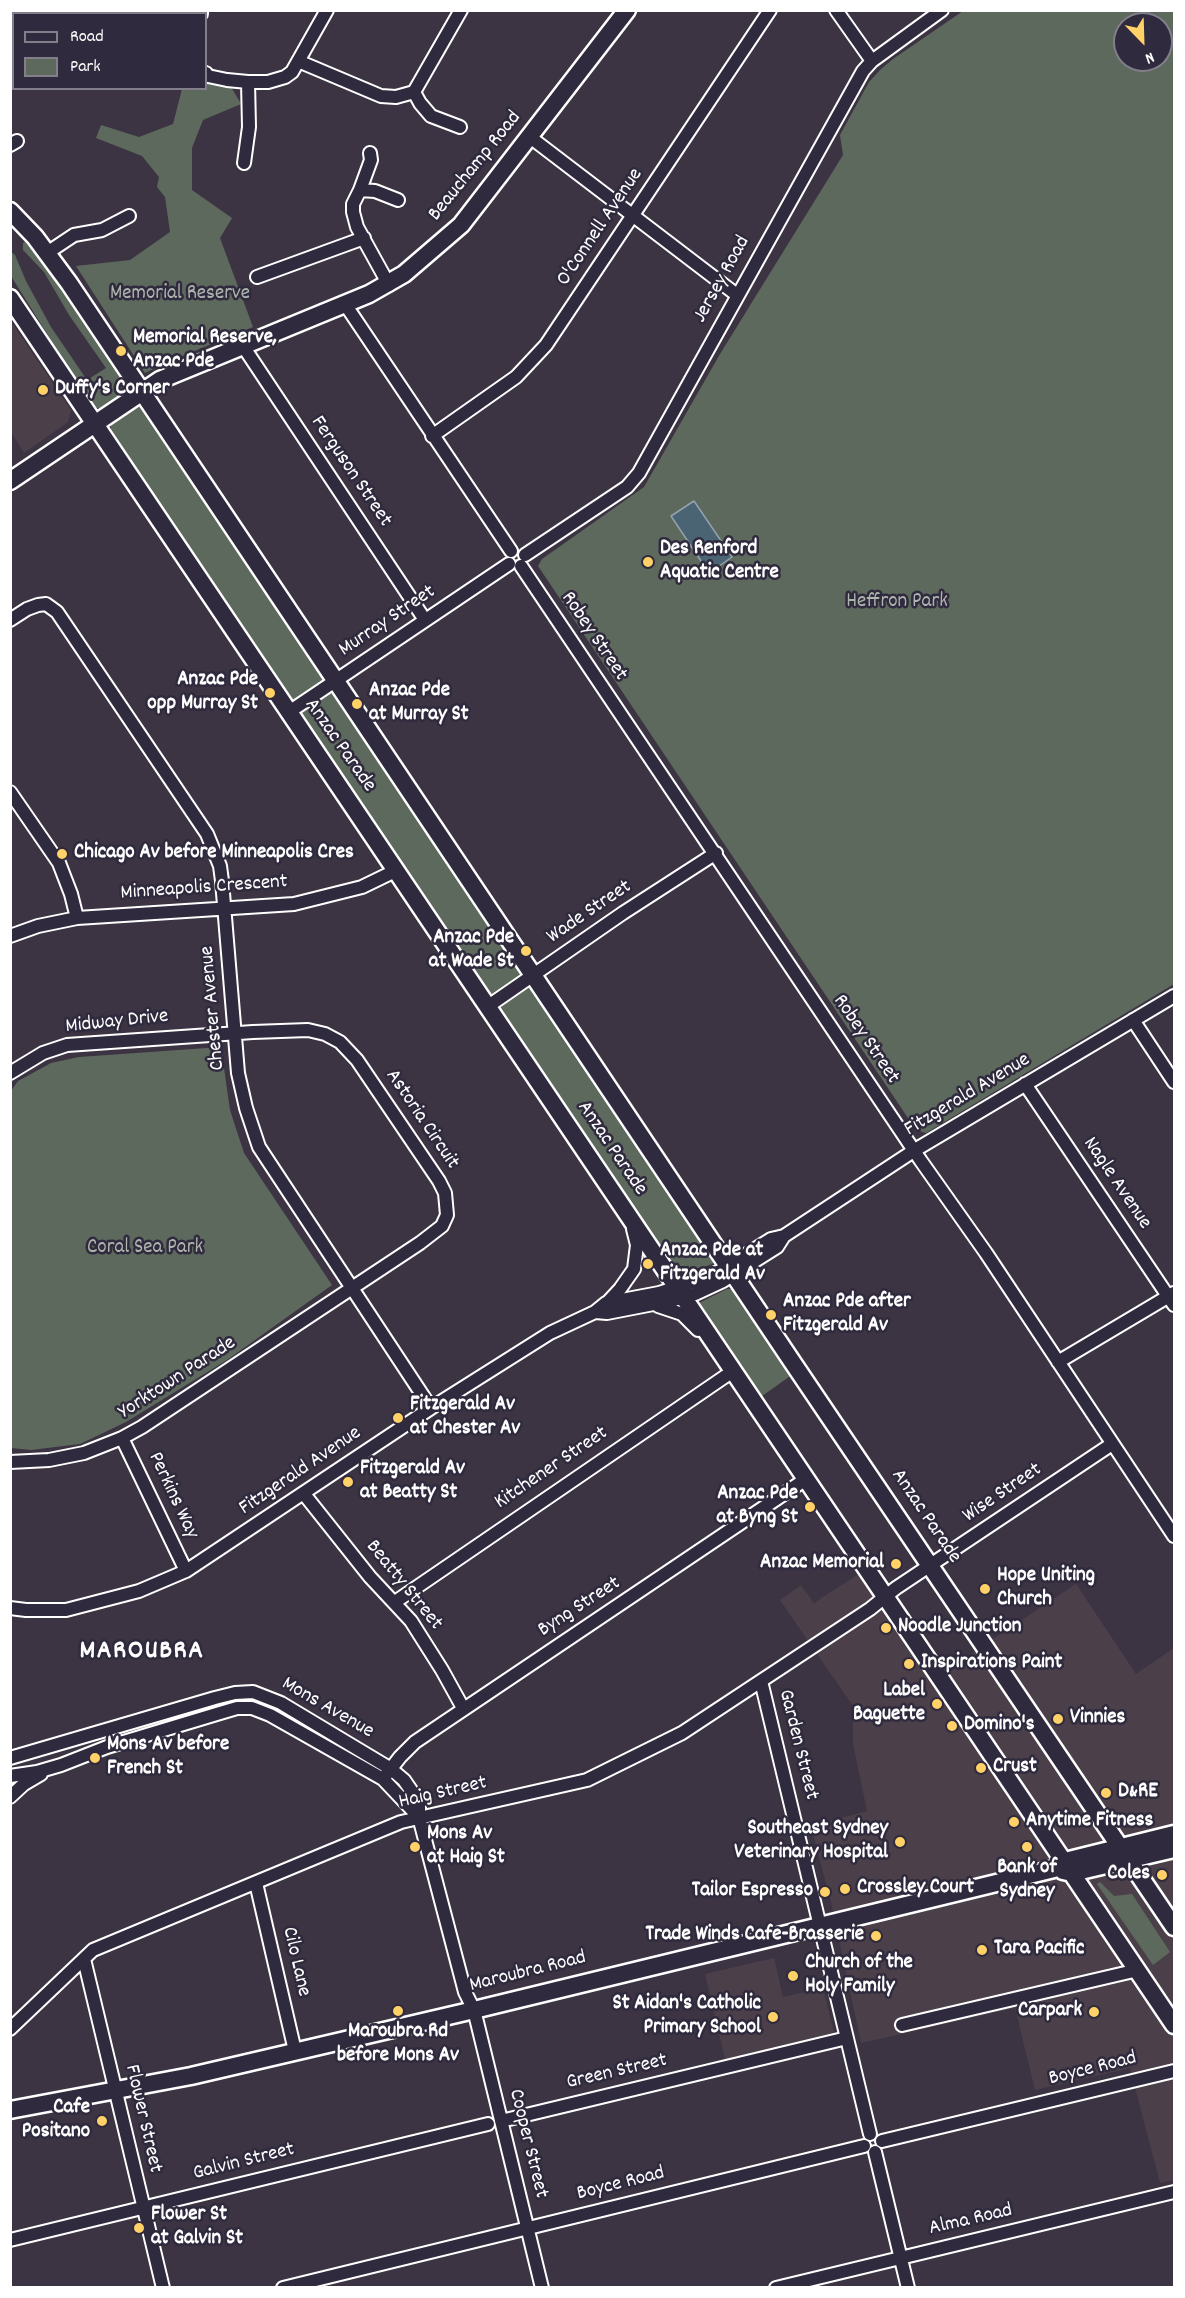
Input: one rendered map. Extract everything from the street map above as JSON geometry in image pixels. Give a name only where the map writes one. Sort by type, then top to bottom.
[{"type":"main road","name":"Beauchamp Road","points":[[10,481],[141,392],[176,372],[389,285],[450,236],[530,137],[627,10]]},
{"type":"main road","name":"Anzac Parade","points":[[10,211],[47,253],[1174,1927]]},
{"type":"main road","name":"Anzac Parade","points":[[10,298],[397,870],[679,1293],[886,1596],[1063,1868],[1174,2025]]},
{"type":"main road","name":"Maroubra Road","points":[[1125,1854],[1174,1834]]},
{"type":"main road","name":"Maroubra Road","points":[[10,2110],[191,2076],[1063,1868],[1125,1854],[1174,1848]]},
{"type":"street","points":[[207,75],[248,82],[268,82],[285,77],[292,72],[327,10]]},
{"type":"street","points":[[298,61],[381,96],[396,98],[414,92],[461,10]]},
{"type":"street","name":"O'Connell Avenue","points":[[432,436],[496,393],[533,362],[770,10]]},
{"type":"street","points":[[836,10],[872,61]]},
{"type":"street","name":"Jersey Road","points":[[516,559],[627,487],[633,480],[863,70],[942,10]]},
{"type":"street","points":[[244,164],[249,127],[248,82]]},
{"type":"street","points":[[414,92],[431,116],[460,127]]},
{"type":"street","points":[[530,137],[737,296]]},
{"type":"street","points":[[370,153],[371,160],[356,196],[353,212],[389,285]]},
{"type":"street","points":[[360,190],[375,191],[398,200]]},
{"type":"street","points":[[47,253],[74,235],[102,231],[129,216]]},
{"type":"street","points":[[257,277],[364,238]]},
{"type":"street","name":"Robey Street","points":[[345,304],[986,1253],[1174,1536]]},
{"type":"street","name":"Ferguson Street","points":[[243,346],[425,620]]},
{"type":"street","name":"Murray Street","points":[[289,712],[516,559]]},
{"type":"street","name":"Chester Avenue","points":[[10,621],[27,609],[46,604],[53,608],[207,834],[220,866],[238,1073],[246,1108],[259,1147],[431,1408]]},
{"type":"street","points":[[10,792],[59,863],[77,918]]},
{"type":"street","name":"Wade Street","points":[[487,1007],[716,853]]},
{"type":"street","name":"Minneapolis Crescent","points":[[10,936],[38,926],[77,918],[294,904],[362,887],[397,870]]},
{"type":"street","name":"Fitzgerald Avenue","points":[[595,1312],[607,1313],[652,1305],[715,1274],[731,1271],[771,1239],[784,1236],[915,1150],[1174,996]]},
{"type":"street","points":[[1133,1020],[1174,1082]]},
{"type":"street","name":"Astoria Circuit","points":[[234,1033],[308,1030],[325,1034],[340,1042],[357,1060],[439,1181],[447,1215],[442,1226],[351,1289]]},
{"type":"street","name":"Midway Drive","points":[[10,1073],[43,1053],[67,1045],[234,1033]]},
{"type":"street","name":"Nagle Avenue","points":[[1025,1084],[1173,1298]]},
{"type":"street","points":[[606,1304],[634,1269],[637,1245],[631,1219]]},
{"type":"street","name":"Yorktown Parade","points":[[10,1462],[31,1462],[67,1457],[122,1438],[351,1289]]},
{"type":"street","name":"Fitzgerald Avenue","points":[[10,1608],[46,1611],[76,1608],[139,1591],[186,1571],[431,1408],[550,1333],[595,1312],[606,1304],[679,1293]]},
{"type":"street","points":[[1058,1362],[1173,1298]]},
{"type":"street","points":[[652,1305],[673,1310],[686,1318],[729,1365]]},
{"type":"street","name":"Kitchener Street","points":[[395,1602],[729,1365]]},
{"type":"street","name":"Perkins Way","points":[[122,1438],[186,1571]]},
{"type":"street","name":"Wise Street","points":[[886,1596],[1112,1444]]},
{"type":"street","name":"Byng Street","points":[[387,1774],[415,1742],[463,1708],[806,1479]]},
{"type":"street","name":"Beatty Street","points":[[304,1494],[370,1577],[395,1602],[418,1631],[463,1708]]},
{"type":"street","name":"Haig Street","points":[[10,2030],[93,1950],[348,1843],[419,1817],[587,1780],[681,1733],[886,1596]]},
{"type":"street","name":"Garden Street","points":[[761,1681],[847,2038],[876,2137]]},
{"type":"street","name":"Mons Avenue","points":[[10,1758],[235,1693],[253,1692],[281,1702],[412,1790],[419,1802],[419,1817],[465,1992],[474,2010]]},
{"type":"street","name":"Mons Avenue","points":[[10,1776],[61,1765],[107,1747],[237,1708],[252,1708],[270,1715],[387,1774]]},
{"type":"street","points":[[10,1797],[33,1778],[61,1765]]},
{"type":"street","name":"Cilo Lane","points":[[256,1883],[296,2051]]},
{"type":"street","name":"Flower Street","points":[[84,1959],[163,2288]]},
{"type":"street","points":[[902,2025],[1138,1971]]},
{"type":"street","name":"Cooper Street","points":[[474,2010],[542,2288]]},
{"type":"street","name":"Green Street","points":[[501,2121],[847,2038]]},
{"type":"street","name":"Boyce Road","points":[[876,2137],[1174,2071]]},
{"type":"street","name":"Galvin Street","points":[[10,2240],[488,2124]]},
{"type":"street","points":[[876,2137],[865,2138],[908,2288]]},
{"type":"street","name":"Boyce Road","points":[[283,2288],[528,2228],[869,2149]]},
{"type":"street","name":"Alma Road","points":[[776,2288],[1174,2192]]},
{"type":"shaded area","name":"Duffy's Corner","points":[[10,320],[71,410],[68,422],[24,453],[11,432]]},
{"type":"shaded area","points":[[860,1573],[933,1679],[1076,1584],[1136,1674],[1174,1648],[1174,2180],[1160,2183],[1130,2068],[1035,2090],[1015,2008],[861,2043],[831,1902],[811,1826],[867,1811],[853,1744],[853,1706],[780,1600],[801,1585],[814,1603]]},
{"type":"shaded area","name":"St Aidan's Catholic Primary School","points":[[774,1958],[783,1997],[823,1988],[835,2037],[726,2063],[705,1974]]},
{"type":"green space","name":"Heffron Park","points":[[963,11],[1174,11],[1174,984],[926,1133],[916,1130],[538,566],[542,559],[644,487],[720,354],[843,155],[840,135],[869,82],[881,69]]},
{"type":"green space","name":"Memorial Reserve","points":[[207,73],[227,80],[241,104],[203,120],[192,148],[192,190],[232,218],[220,238],[253,327],[145,373],[76,266],[130,260],[170,232],[165,197],[157,187],[159,177],[142,156],[96,138],[101,125],[139,137],[173,124],[182,90],[207,90]]},
{"type":"green space","points":[[31,241],[87,318],[91,332],[127,386],[127,392],[103,408],[97,408],[77,382],[11,276],[10,251],[15,255],[51,327],[87,380],[106,368],[69,315],[44,272],[23,250],[23,243]]},
{"type":"green space","points":[[135,405],[142,407],[152,418],[326,678],[325,682],[296,702],[286,699],[111,429],[110,421]]},
{"type":"green space","points":[[324,693],[338,694],[520,966],[521,977],[491,998],[301,720],[300,712],[303,707]]},
{"type":"green space","points":[[528,985],[536,987],[714,1262],[712,1264],[678,1276],[499,1014],[499,1005]]},
{"type":"green space","name":"Coral Sea Park","points":[[221,1047],[230,1110],[244,1153],[332,1285],[227,1360],[126,1422],[80,1444],[31,1450],[11,1448],[11,1091],[18,1081],[51,1063],[79,1057]]},
{"type":"green space","points":[[727,1289],[735,1289],[793,1374],[758,1399],[695,1305]]},
{"type":"green space","points":[[1100,1882],[1114,1896],[1132,1894],[1170,1952],[1153,1965],[1097,1884]]},
{"type":"water","points":[[694,501],[732,557],[709,573],[671,516]]},
{"type":"place","name":"Memorial Reserve, Anzac Pde","points":[[121,351]]},
{"type":"place","name":"Duffy's Corner","points":[[43,390]]},
{"type":"place","name":"Des Renford Aquatic Centre","points":[[648,562]]},
{"type":"place","name":"Anzac Pde opp Murray St","points":[[270,693]]},
{"type":"place","name":"Anzac Pde at Murray St","points":[[357,704]]},
{"type":"place","name":"Chicago Av before Minneapolis Cres","points":[[62,854]]},
{"type":"place","name":"Anzac Pde at Wade St","points":[[526,951]]},
{"type":"place","name":"Anzac Pde at Fitzgerald Av","points":[[648,1264]]},
{"type":"place","name":"Anzac Pde after Fitzgerald Av","points":[[771,1315]]},
{"type":"place","name":"Fitzgerald Av at Chester Av","points":[[398,1418]]},
{"type":"place","name":"Fitzgerald Av at Beatty St","points":[[348,1482]]},
{"type":"place","name":"Anzac Pde at Byng St","points":[[810,1507]]},
{"type":"place","name":"Anzac Memorial","points":[[896,1564]]},
{"type":"place","name":"Hope Uniting Church","points":[[985,1589]]},
{"type":"place","name":"Noodle Junction","points":[[886,1628]]},
{"type":"place","name":"Inspirations Paint","points":[[909,1664]]},
{"type":"place","name":"Label Baguette","points":[[937,1704]]},
{"type":"place","name":"Vinnies","points":[[1058,1719]]},
{"type":"place","name":"Domino's","points":[[952,1726]]},
{"type":"place","name":"Mons Av before French St","points":[[95,1758]]},
{"type":"place","name":"Crust","points":[[981,1768]]},
{"type":"place","name":"D&RE","points":[[1106,1793]]},
{"type":"place","name":"Anytime Fitness","points":[[1014,1822]]},
{"type":"place","name":"Southeast Sydney Veterinary Hospital","points":[[900,1842]]},
{"type":"place","name":"Mons Av at Haig St","points":[[415,1847]]},
{"type":"place","name":"Bank of Sydney","points":[[1027,1847]]},
{"type":"place","name":"Coles","points":[[1162,1875]]},
{"type":"place","name":"Crossley Court","points":[[845,1889]]},
{"type":"place","name":"Tailor Espresso","points":[[825,1892]]},
{"type":"place","name":"Trade Winds Cafe-Brasserie","points":[[876,1936]]},
{"type":"place","name":"Tara Pacific","points":[[982,1950]]},
{"type":"place","name":"Church of the Holy Family","points":[[793,1976]]},
{"type":"place","name":"Maroubra Rd before Mons Av","points":[[398,2011]]},
{"type":"place","name":"Carpark","points":[[1094,2012]]},
{"type":"place","name":"St Aidan's Catholic Primary School","points":[[773,2017]]},
{"type":"place","name":"Cafe Positano","points":[[102,2121]]},
{"type":"place","name":"Flower St at Galvin St","points":[[139,2228]]},
{"type":"district","name":"MAROUBRA","points":[[142,1653]]}]
